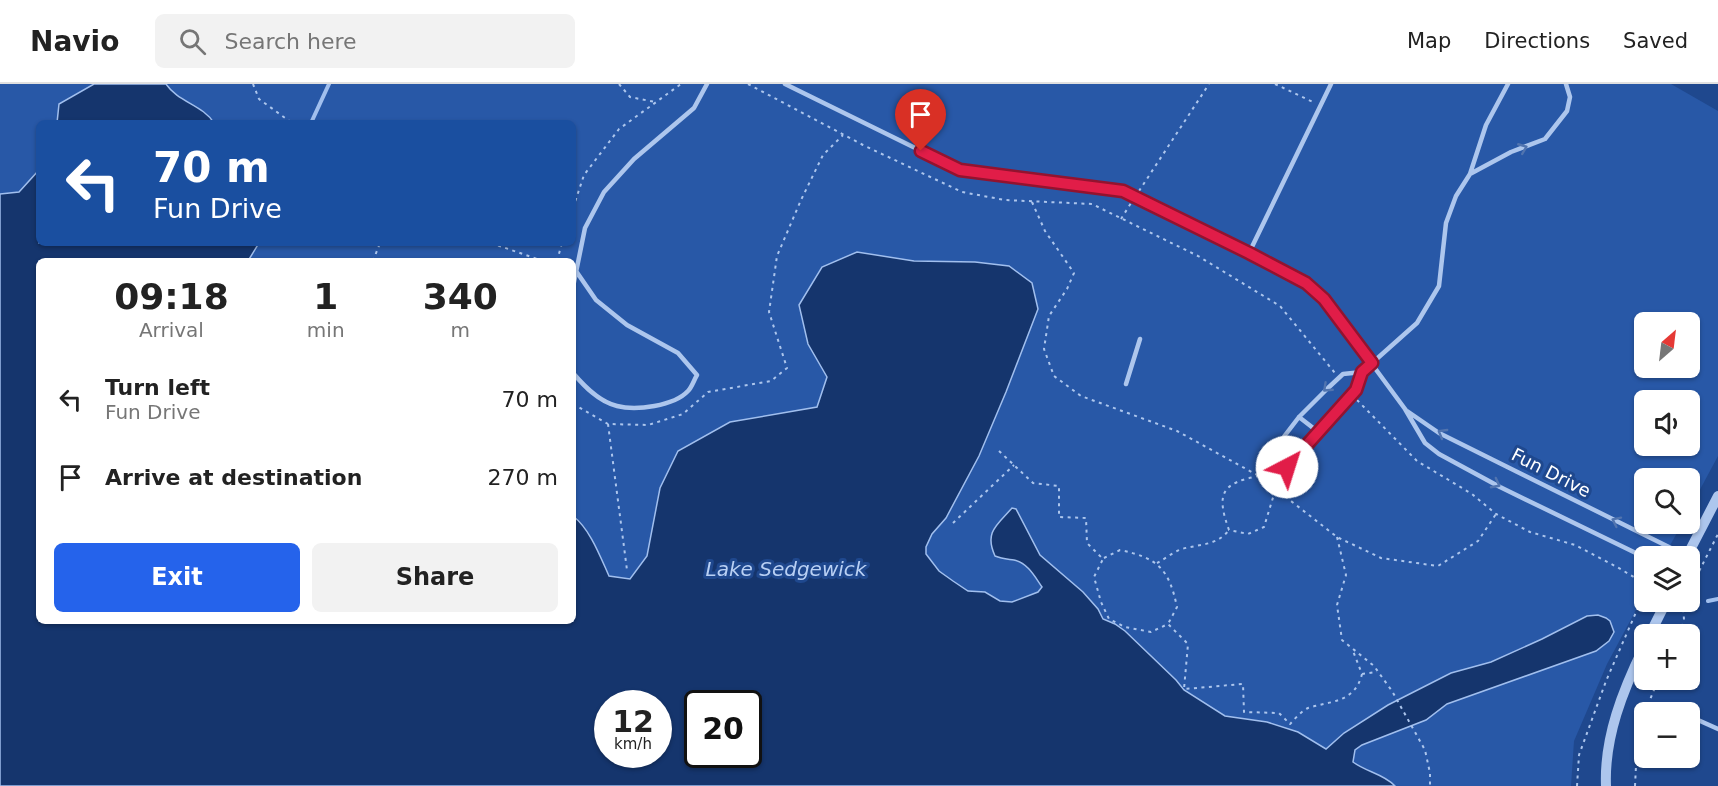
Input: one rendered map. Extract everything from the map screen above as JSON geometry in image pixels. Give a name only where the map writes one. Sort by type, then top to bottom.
[{"type":"street","points":[[1692,546],[1718,496]]},
{"type":"street","points":[[1606,786],[1612,729],[1634,670]]},
{"type":"lane","points":[[576,375],[594,394],[616,406],[650,407],[667,403],[687,392],[697,375],[678,353],[627,325],[596,300],[576,271],[585,228],[604,192],[634,159],[694,108],[707,84]]},
{"type":"lane","name":"Fun Drive","points":[[786,84],[960,170],[1123,191],[1306,283],[1324,299],[1372,363],[1405,409],[1425,443],[1439,454],[1500,487],[1634,552]]},
{"type":"lane","points":[[1249,253],[1331,84]]},
{"type":"lane","points":[[1362,372],[1343,374],[1299,417],[1270,455],[1287,467],[1356,390],[1362,372],[1417,323],[1439,286],[1446,223],[1456,196],[1470,174],[1486,124],[1508,84]]},
{"type":"lane","points":[[1470,174],[1545,139],[1567,111],[1570,97],[1566,84]]},
{"type":"lane","points":[[1126,384],[1140,339]]},
{"type":"lane","name":"Fun Drive","points":[[1405,409],[1439,433],[1667,546]]},
{"type":"lane","points":[[1299,417],[1317,431]]},
{"type":"lane","points":[[1700,721],[1718,729]]},
{"type":"path","points":[[253,84],[259,99],[288,120]]},
{"type":"path","points":[[619,84],[630,97],[655,102]]},
{"type":"path","points":[[576,199],[584,175],[619,129],[681,84]]},
{"type":"path","points":[[748,84],[843,135],[962,192],[1005,200],[1092,204],[1198,256],[1280,306],[1339,378]]},
{"type":"path","points":[[1121,219],[1209,84]]},
{"type":"path","points":[[1275,84],[1321,106]]},
{"type":"path","points":[[576,406],[608,424],[648,425],[683,414],[708,392],[771,381],[787,368],[769,312],[777,256],[823,155],[843,135]]},
{"type":"path","points":[[1031,201],[1045,231],[1074,273],[1067,289],[1049,316],[1044,349],[1054,376],[1081,396],[1177,431],[1259,476],[1337,537],[1381,558],[1438,566],[1478,541],[1496,514]]},
{"type":"path","points":[[500,246],[534,258]]},
{"type":"path","points":[[1352,394],[1417,461],[1472,494],[1496,514],[1530,532],[1575,545],[1634,577]]},
{"type":"path","points":[[608,424],[627,570]]},
{"type":"path","points":[[999,452],[1033,483],[1059,486],[1059,517],[1086,518],[1087,543],[1103,559]]},
{"type":"path","points":[[953,523],[1014,465]]},
{"type":"path","points":[[1229,530],[1222,511],[1224,493],[1237,480],[1259,476]]},
{"type":"path","points":[[1229,530],[1248,534],[1264,527],[1275,489]]},
{"type":"path","points":[[1157,563],[1180,549],[1209,544],[1223,537],[1229,530]]},
{"type":"path","points":[[1700,569],[1718,534]]},
{"type":"path","points":[[1337,537],[1346,575],[1337,606],[1342,640],[1379,672],[1392,691],[1416,732],[1427,760],[1430,786]]},
{"type":"path","points":[[1120,549],[1139,554],[1157,563],[1172,585],[1177,607],[1168,624],[1151,632],[1125,627],[1109,619],[1101,602],[1094,577],[1103,559],[1120,549]]},
{"type":"path","points":[[1576,786],[1578,755],[1606,681],[1636,612]]},
{"type":"path","points":[[1168,624],[1188,644],[1184,689],[1244,684],[1244,712],[1279,713],[1290,724],[1305,709],[1336,703],[1357,686],[1362,674],[1353,651]]},
{"type":"path","points":[[1362,674],[1379,672]]},
{"type":"path","points":[[1635,786],[1636,768]]},
{"type":"shaded area","points":[[0,84],[1671,84],[1718,111],[1718,456],[1700,490],[1700,468],[1634,468],[1634,534],[1676,534],[1670,546],[1634,546],[1635,612],[1607,664],[1574,741],[1571,786],[0,786]]},
{"type":"water","points":[[94,84],[166,84],[177,95],[204,112],[212,120],[57,120],[59,104]]},
{"type":"water","name":"Lake Sedgewick","points":[[36,173],[36,246],[257,246],[250,258],[36,258],[36,624],[576,624],[576,518],[585,528],[609,576],[630,579],[647,556],[660,488],[678,451],[730,422],[817,407],[827,377],[808,344],[799,305],[822,267],[857,252],[914,261],[975,262],[1009,266],[1032,283],[1038,309],[1006,392],[979,456],[946,518],[932,534],[926,547],[926,554],[939,571],[968,591],[985,592],[1000,601],[1012,602],[1038,592],[1042,587],[1023,564],[995,556],[992,548],[992,535],[997,524],[1012,508],[1016,509],[1040,555],[1083,592],[1098,609],[1103,619],[1125,631],[1184,690],[1225,716],[1267,722],[1298,732],[1326,749],[1344,733],[1388,705],[1451,673],[1491,662],[1587,616],[1598,615],[1606,618],[1610,621],[1614,632],[1609,641],[1596,651],[1447,704],[1426,720],[1362,745],[1355,750],[1353,762],[1395,786],[0,786],[0,194],[19,192]]},
{"type":"waterway","points":[[312,120],[329,84]]},
{"type":"waterway","points":[[1708,601],[1718,599]]},
{"type":"route","points":[[921,151],[960,170],[1123,191],[1306,283],[1324,299],[1372,363],[1362,372],[1356,390],[1287,467]]}]
